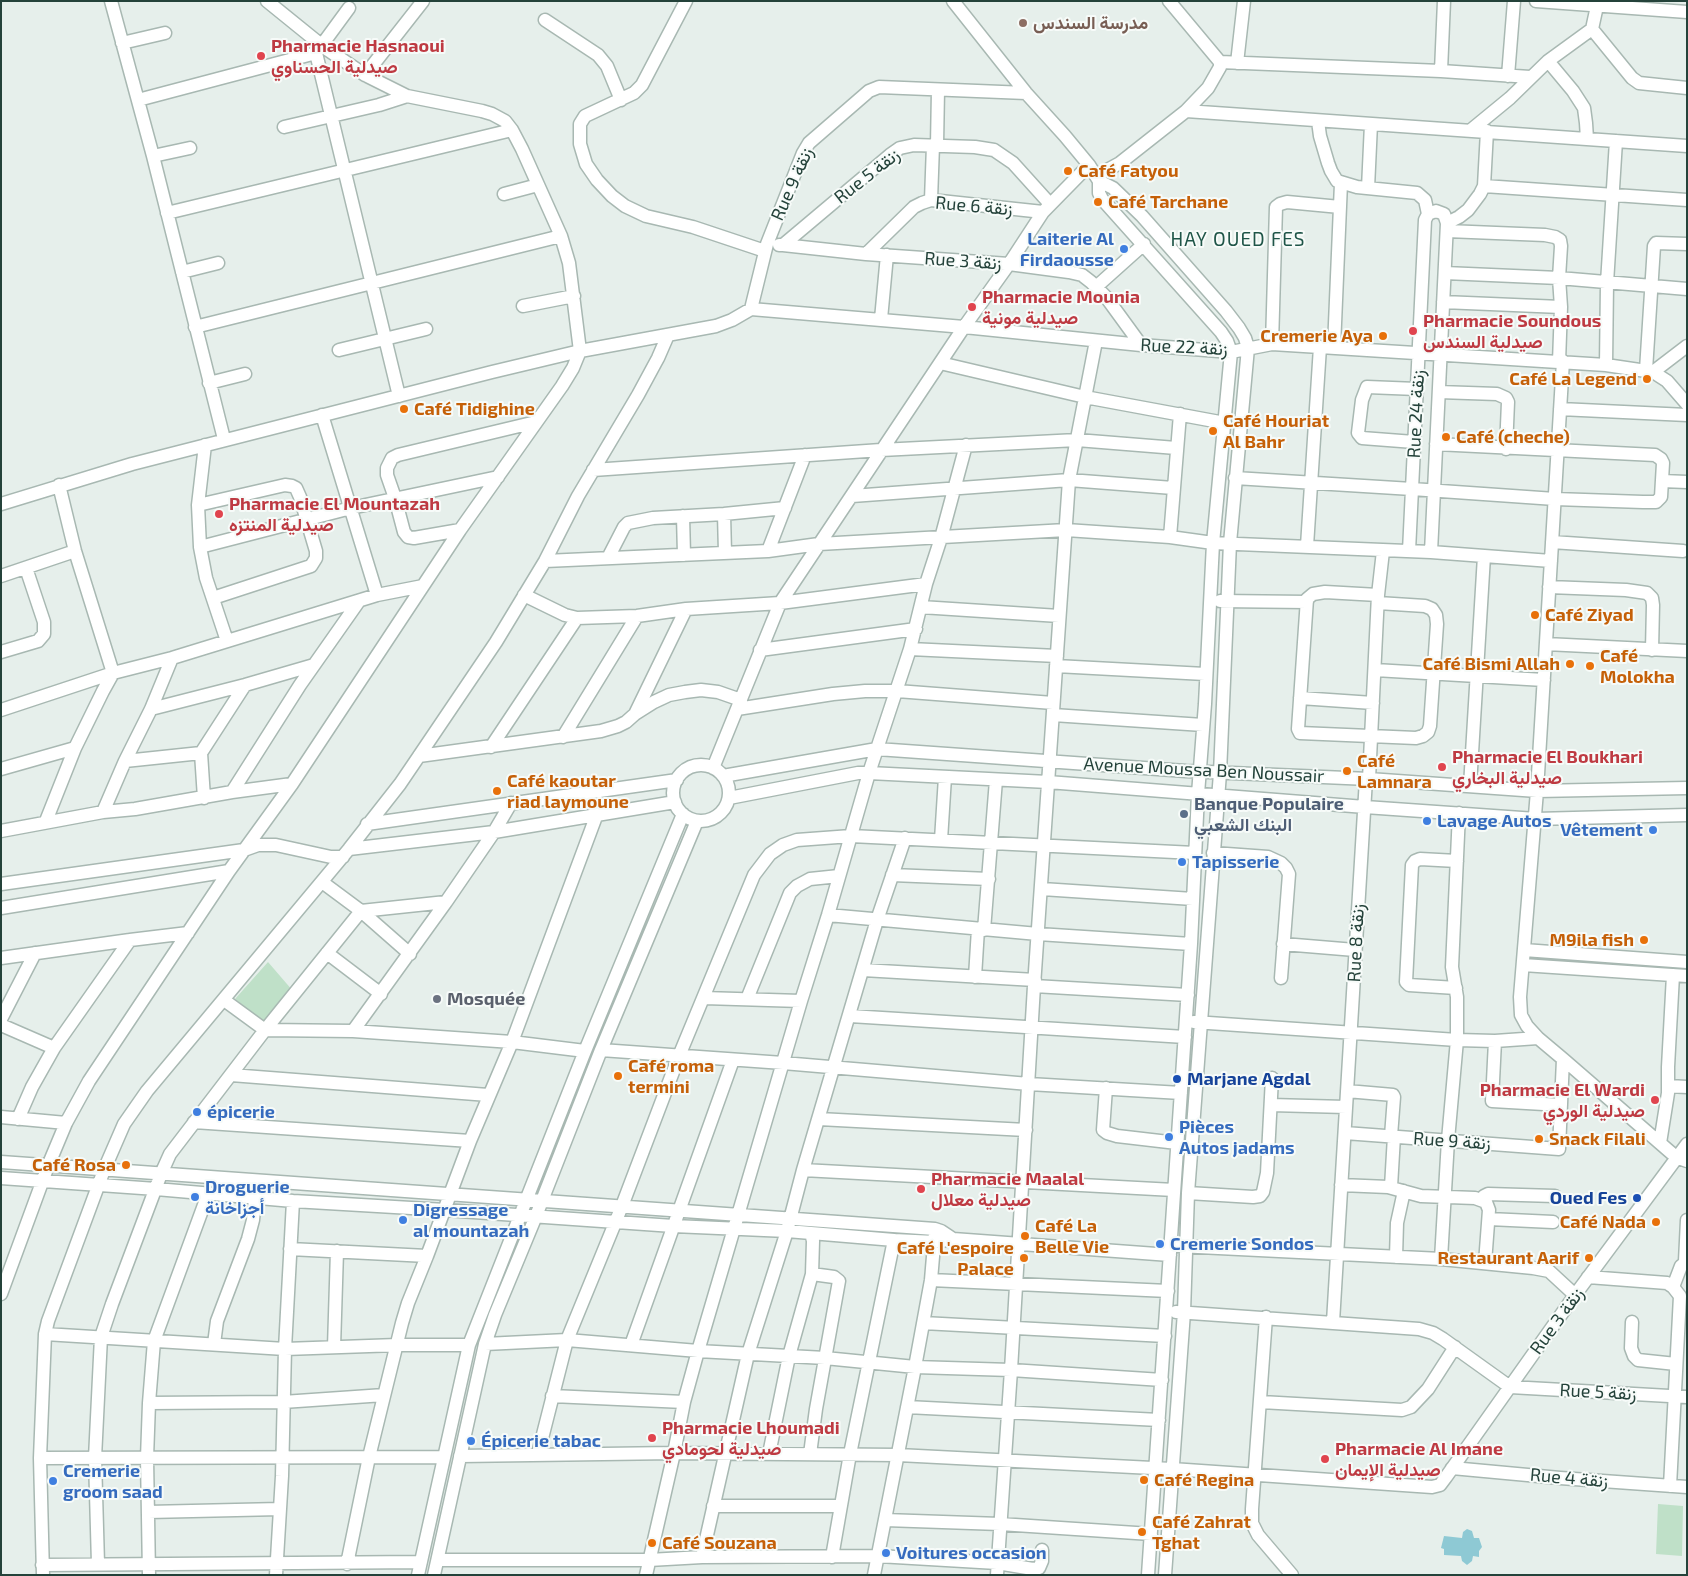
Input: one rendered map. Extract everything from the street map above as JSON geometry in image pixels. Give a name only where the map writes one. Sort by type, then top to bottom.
[{"type":"street","points":[[110,1],[153,156],[224,439]]},
{"type":"street","points":[[365,75],[423,1]]},
{"type":"street","points":[[686,1],[642,85],[634,93],[621,100],[589,113],[580,124],[580,144],[586,164],[612,196],[625,206],[646,216],[766,248],[783,245]]},
{"type":"street","points":[[953,1],[1026,93],[1065,136],[1095,174],[1113,188],[1142,216],[1226,311],[1242,333],[1248,348],[1230,543],[1220,772],[1189,1186],[1184,1312],[1165,1575]]},
{"type":"street","points":[[718,772],[739,704],[780,603],[881,450],[1046,208],[1095,174],[1120,163],[1186,111],[1208,88],[1220,67],[1220,62],[1169,1]]},
{"type":"street","points":[[1237,63],[1244,1]]},
{"type":"street","points":[[1441,71],[1444,1]]},
{"type":"street","points":[[1508,76],[1514,1]]},
{"type":"street","points":[[1536,1],[1597,6],[1625,4],[1687,12]]},
{"type":"street","points":[[1,1294],[44,1182],[48,1166],[66,1123],[102,1059],[244,850],[292,784],[460,530],[573,368],[580,351],[569,263],[561,236],[512,130],[500,117],[492,114],[407,96],[365,75],[319,49],[271,2]]},
{"type":"street","points":[[1471,130],[1510,98],[1548,61],[1592,29],[1597,6]]},
{"type":"street","points":[[138,100],[319,49],[349,8]]},
{"type":"street","points":[[545,20],[598,55],[607,66],[621,100]]},
{"type":"street","points":[[1592,29],[1635,81],[1643,85],[1687,88]]},
{"type":"street","points":[[122,43],[165,33]]},
{"type":"street","points":[[319,49],[331,116],[399,396]]},
{"type":"street","points":[[1548,61],[1573,91],[1584,108],[1587,139]]},
{"type":"street","points":[[1220,62],[1441,71],[1530,77]]},
{"type":"street","name":"Rue 9 زنقة","points":[[751,309],[766,248],[797,166],[809,143],[869,91],[879,86],[1026,93]]},
{"type":"street","points":[[931,200],[938,90]]},
{"type":"street","points":[[284,127],[379,105],[407,96]]},
{"type":"street","points":[[1186,111],[1687,146]]},
{"type":"street","points":[[1318,121],[1331,171],[1337,181],[1368,188],[1417,193],[1425,200],[1428,214],[1436,211],[1444,214],[1447,227]]},
{"type":"street","points":[[1368,188],[1371,124]]},
{"type":"street","points":[[167,213],[512,130]]},
{"type":"street","points":[[1447,227],[1468,210],[1484,186],[1487,131]]},
{"type":"street","points":[[1606,365],[1607,283],[1616,141]]},
{"type":"street","name":"Rue 5 زنقة","points":[[783,245],[890,155],[900,148],[914,145],[985,148],[1000,153],[1013,163],[1046,208]]},
{"type":"street","points":[[153,156],[190,148]]},
{"type":"street","points":[[1095,174],[1102,199],[1221,332],[1231,352],[1209,601],[1188,995],[1148,1575]]},
{"type":"street","points":[[1334,347],[1342,183]]},
{"type":"street","points":[[504,194],[538,185]]},
{"type":"street","points":[[1484,186],[1687,200]]},
{"type":"street","name":"Rue 6 زنقة","points":[[866,254],[914,207],[922,202],[931,200],[1046,208]]},
{"type":"street","points":[[1272,344],[1276,208],[1280,204],[1287,202],[1340,207]]},
{"type":"street","name":"Rue 24 زنقة","points":[[1409,551],[1425,220],[1428,214]]},
{"type":"street","points":[[1447,227],[1555,236],[1560,240],[1561,246],[1559,278],[1561,307],[1560,409],[1536,819],[1520,997],[1522,1015],[1527,1026],[1538,1038],[1660,1143],[1682,1159]]},
{"type":"street","name":"Rue 24 زنقة","points":[[1431,552],[1447,227]]},
{"type":"street","points":[[195,327],[561,236]]},
{"type":"street","points":[[1096,287],[1144,244]]},
{"type":"street","points":[[1650,371],[1655,244],[1687,244]]},
{"type":"street","name":"Rue 3 زنقة","points":[[783,245],[866,254],[1009,264],[1082,275],[1096,287],[1140,345]]},
{"type":"street","points":[[881,320],[887,255]]},
{"type":"street","points":[[182,272],[218,263]]},
{"type":"street","points":[[1444,273],[1559,278],[1687,289]]},
{"type":"street","points":[[523,306],[574,296]]},
{"type":"street","points":[[1443,302],[1561,307]]},
{"type":"street","points":[[1,504],[59,485],[224,439],[580,351],[716,326],[732,320],[751,309]]},
{"type":"street","name":"Rue 22 زنقة","points":[[751,309],[1231,352],[1272,344],[1561,361],[1650,371]]},
{"type":"street","points":[[339,350],[426,329]]},
{"type":"street","points":[[668,335],[638,395],[617,427],[524,595],[496,642],[420,756],[400,784],[366,824],[346,853],[286,922],[224,1000],[147,1091],[124,1124],[104,1170],[48,1321],[40,1458],[42,1570],[98,1564],[149,1570],[276,1569],[347,1564],[419,1568],[469,1345],[585,1051],[683,814]]},
{"type":"street","points":[[997,1569],[1034,983],[1069,480],[1096,341]]},
{"type":"street","points":[[1650,371],[1687,346]]},
{"type":"street","points":[[1307,546],[1320,347]]},
{"type":"street","points":[[940,363],[1085,397],[1225,423]]},
{"type":"street","points":[[1650,371],[1667,381],[1687,404]]},
{"type":"street","points":[[209,383],[245,374]]},
{"type":"street","points":[[1414,442],[1362,438],[1358,433],[1362,400],[1367,387],[1417,389]]},
{"type":"street","points":[[1439,392],[1503,396],[1508,402],[1506,449]]},
{"type":"street","points":[[1560,409],[1687,415]]},
{"type":"street","points":[[1170,537],[1180,414]]},
{"type":"street","points":[[322,415],[377,595]]},
{"type":"street","points":[[460,530],[414,538],[408,537],[401,526],[395,498],[387,475],[387,468],[392,458],[536,422]]},
{"type":"street","points":[[593,470],[881,450],[1076,440],[1176,448]]},
{"type":"street","points":[[1235,478],[1554,499],[1656,502],[1661,497],[1663,463],[1656,456],[1436,444]]},
{"type":"street","points":[[206,445],[198,505],[200,547],[206,578],[227,641]]},
{"type":"street","points":[[646,1575],[684,1402],[698,1351],[869,773],[916,629],[926,584],[941,538],[966,445]]},
{"type":"street","points":[[768,551],[805,455]]},
{"type":"street","points":[[200,547],[351,508],[498,477]]},
{"type":"street","points":[[852,496],[1069,480],[1173,488]]},
{"type":"street","points":[[1662,481],[1687,482]]},
{"type":"street","points":[[46,822],[75,748],[99,697],[113,673],[75,551],[59,485]]},
{"type":"street","points":[[198,505],[285,485],[292,486],[296,488],[316,551],[316,558],[311,566],[213,598]]},
{"type":"street","points":[[608,558],[628,523],[653,518],[785,508]]},
{"type":"street","points":[[724,514],[725,553]]},
{"type":"street","points":[[683,516],[684,554]]},
{"type":"street","points":[[544,561],[768,551],[819,544],[1066,530],[1170,537],[1213,543],[1431,552],[1551,560]]},
{"type":"street","points":[[1552,542],[1686,552]]},
{"type":"street","points":[[1,576],[75,551]]},
{"type":"street","name":"Rue 8 زنقة","points":[[1333,1322],[1364,807],[1372,736],[1378,600],[1383,551]]},
{"type":"street","points":[[1470,786],[1484,556]]},
{"type":"street","points":[[2,649],[38,641],[44,634],[44,622],[26,568]]},
{"type":"street","points":[[524,595],[565,615],[577,618],[637,616],[686,609],[780,603],[926,584]]},
{"type":"street","points":[[1,710],[113,673],[172,658],[377,595],[422,586]]},
{"type":"street","points":[[1550,587],[1626,590],[1647,593],[1652,598],[1653,605],[1652,650]]},
{"type":"street","points":[[1325,592],[1378,600],[1425,606],[1432,609],[1436,615],[1437,624],[1428,732],[1416,738],[1300,733],[1298,729],[1307,600],[1313,594],[1325,592]]},
{"type":"street","points":[[1209,601],[1307,600]]},
{"type":"street","points":[[232,792],[274,724],[359,601]]},
{"type":"street","points":[[921,607],[1059,616]]},
{"type":"street","points":[[635,714],[686,609]]},
{"type":"street","points":[[563,737],[637,616]]},
{"type":"street","points":[[491,747],[577,618]]},
{"type":"street","points":[[760,650],[916,629]]},
{"type":"street","points":[[1546,644],[1687,651]]},
{"type":"street","points":[[910,649],[1206,674]]},
{"type":"street","points":[[103,812],[125,761],[151,709],[172,658]]},
{"type":"street","points":[[151,709],[245,686],[314,665]]},
{"type":"street","points":[[1375,670],[1544,680]]},
{"type":"street","points":[[204,798],[201,753],[245,686]]},
{"type":"street","points":[[420,756],[601,731],[626,722],[654,702],[669,695],[701,690],[718,692],[739,704],[834,694],[897,691],[1203,725]]},
{"type":"street","points":[[1300,698],[1373,703]]},
{"type":"street","points":[[1,769],[75,748]]},
{"type":"street","name":"Avenue Moussa Ben Noussair","points":[[718,772],[877,749],[1200,772],[1368,779],[1537,791],[1687,788]]},
{"type":"street","points":[[125,761],[201,753]]},
{"type":"street","points":[[701,766],[718,772],[728,786],[729,798],[727,805],[718,816],[705,821],[697,821],[683,814],[675,802],[674,791],[677,780],[690,768],[701,766]]},
{"type":"street","name":"Avenue Moussa Ben Noussair","points":[[729,798],[858,773],[869,773],[1048,782],[1536,819],[1687,815]]},
{"type":"street","points":[[941,840],[945,777]]},
{"type":"street","points":[[366,824],[677,780]]},
{"type":"street","points":[[975,977],[992,843],[996,780]]},
{"type":"street","points":[[2,828],[292,784]]},
{"type":"street","points":[[1,884],[244,850],[258,845],[276,845],[331,857],[346,853],[494,832],[675,802]]},
{"type":"street","points":[[353,1031],[410,954],[494,832],[511,803]]},
{"type":"street","points":[[1442,1259],[1448,1140],[1457,1040],[1457,997],[1452,967],[1459,813]]},
{"type":"street","points":[[347,1564],[369,1457],[408,1303],[445,1210],[448,1195],[488,1095],[512,1042],[597,814]]},
{"type":"street","points":[[434,1575],[485,1344],[495,1315],[601,1050],[697,821]]},
{"type":"street","points":[[538,1454],[567,1340],[622,1206],[679,1056],[754,875],[770,854],[783,845],[797,840],[851,836],[1195,853]]},
{"type":"street","points":[[702,1557],[748,1354],[789,1225],[803,1170],[835,1068],[877,920],[904,838]]},
{"type":"street","points":[[1213,853],[1268,857],[1281,863],[1286,868],[1289,874],[1281,978]]},
{"type":"street","points":[[1456,988],[1409,985],[1406,982],[1412,864],[1420,859],[1457,862]]},
{"type":"street","points":[[1,908],[229,872]]},
{"type":"street","points":[[892,875],[988,879]]},
{"type":"street","points":[[747,999],[790,892],[797,886],[810,880],[839,876]]},
{"type":"street","points":[[322,882],[361,911],[410,954]]},
{"type":"street","points":[[1042,888],[1193,899]]},
{"type":"street","points":[[98,1564],[95,1458],[101,1337],[170,1154],[265,1030],[361,911],[446,902]]},
{"type":"street","points":[[828,914],[1038,934],[1191,944]]},
{"type":"street","points":[[1,958],[188,933]]},
{"type":"street","points":[[18,1119],[32,1087],[54,1048],[130,940]]},
{"type":"street","points":[[1284,944],[1355,950]]},
{"type":"street","points":[[1524,950],[1687,962]]},
{"type":"street","points":[[1,1019],[34,953]]},
{"type":"street","points":[[327,953],[381,994]]},
{"type":"street","points":[[1523,965],[1687,976]]},
{"type":"street","points":[[863,970],[975,977],[1188,995]]},
{"type":"street","points":[[1660,1143],[1668,1086],[1673,975]]},
{"type":"street","points":[[704,998],[801,1001]]},
{"type":"street","points":[[224,1000],[265,1030],[353,1031],[512,1042],[585,1051]]},
{"type":"street","points":[[850,1016],[1185,1037]]},
{"type":"street","points":[[1186,1022],[1457,1040],[1495,1041],[1538,1038]]},
{"type":"street","points":[[1,1025],[54,1048]]},
{"type":"street","points":[[1495,1041],[1492,1101],[1561,1105],[1563,1059]]},
{"type":"street","points":[[601,1050],[1029,1084],[1181,1093]]},
{"type":"street","points":[[631,1345],[733,1060]]},
{"type":"street","points":[[231,1075],[488,1095]]},
{"type":"street","points":[[803,1170],[1022,1182],[1174,1185],[1252,1197],[1260,1196],[1266,1182],[1272,1078]]},
{"type":"street","points":[[1668,1086],[1687,1087]]},
{"type":"street","points":[[1106,1088],[1103,1130],[1117,1136],[1177,1143]]},
{"type":"street","points":[[1347,1091],[1393,1095],[1394,1097],[1391,1187]]},
{"type":"street","points":[[1271,1105],[1346,1107]]},
{"type":"street","name":"Rue 9 زنقة","points":[[1345,1133],[1558,1149],[1561,1105]]},
{"type":"street","points":[[1,1117],[66,1123]]},
{"type":"street","points":[[819,1119],[1026,1130]]},
{"type":"street","points":[[194,1122],[470,1141]]},
{"type":"street","name":"Rue 3 زنقة","points":[[1254,1474],[1422,1488],[1432,1488],[1440,1485],[1588,1277],[1682,1159],[1687,1144]]},
{"type":"street","points":[[1,1162],[526,1201],[678,1210],[738,1216],[789,1225],[1018,1244],[1171,1250],[1186,1247],[1442,1259],[1533,1268],[1549,1272],[1575,1295]]},
{"type":"street","points":[[1,1178],[294,1201],[673,1226],[734,1229],[789,1225],[811,1233],[894,1240],[935,1236]]},
{"type":"street","points":[[1341,1185],[1391,1187],[1421,1196],[1482,1200],[1488,1205],[1489,1219],[1485,1263]]},
{"type":"street","points":[[1396,1257],[1398,1224],[1404,1191]]},
{"type":"street","points":[[149,1570],[147,1458],[154,1341],[208,1194]]},
{"type":"street","points":[[1482,1200],[1488,1194],[1555,1196]]},
{"type":"street","points":[[214,1344],[218,1321],[248,1239],[255,1198]]},
{"type":"street","points":[[276,1569],[280,1509],[285,1349],[294,1201]]},
{"type":"street","points":[[1489,1219],[1553,1222]]},
{"type":"street","points":[[1673,1287],[1678,1273],[1686,1261],[1687,1220]]},
{"type":"street","points":[[769,1454],[789,1356],[812,1274],[813,1241],[811,1233]]},
{"type":"street","points":[[874,1575],[916,1366],[931,1280],[935,1236]]},
{"type":"street","points":[[832,1557],[850,1454],[894,1240]]},
{"type":"street","points":[[290,1249],[427,1256]]},
{"type":"street","points":[[334,1347],[337,1250]]},
{"type":"street","points":[[810,1454],[839,1281],[834,1277],[812,1274]]},
{"type":"street","points":[[1588,1277],[1667,1283],[1680,1296],[1676,1364],[1680,1397],[1670,1486]]},
{"type":"street","points":[[931,1280],[1168,1291]]},
{"type":"street","points":[[1167,1311],[1419,1329],[1433,1333],[1455,1347],[1510,1387]]},
{"type":"street","points":[[1266,1317],[1252,1523],[1258,1535],[1292,1575]]},
{"type":"street","points":[[923,1322],[1165,1336]]},
{"type":"street","points":[[1632,1322],[1631,1348],[1638,1360],[1676,1364]]},
{"type":"street","points":[[46,1334],[285,1349],[397,1345],[469,1345]]},
{"type":"street","points":[[485,1344],[567,1340],[916,1366],[1162,1380]]},
{"type":"street","points":[[1261,1402],[1402,1410],[1412,1407],[1428,1389],[1455,1347]]},
{"type":"street","name":"Rue 5 زنقة","points":[[1510,1387],[1680,1397]]},
{"type":"street","points":[[149,1403],[283,1402],[384,1395]]},
{"type":"street","points":[[552,1396],[684,1402]]},
{"type":"street","points":[[907,1407],[1159,1420]]},
{"type":"street","points":[[460,1456],[674,1453],[898,1455],[1172,1468],[1254,1474]]},
{"type":"street","points":[[40,1458],[443,1457]]},
{"type":"street","name":"Rue 4 زنقة","points":[[1452,1468],[1687,1487]]},
{"type":"street","points":[[713,1506],[840,1506]]},
{"type":"street","points":[[148,1512],[280,1509]]},
{"type":"street","points":[[885,1520],[1000,1524],[1151,1534]]},
{"type":"street","points":[[438,1560],[649,1560],[702,1557],[878,1556],[997,1569],[1032,1569],[1040,1568],[1042,1550]]},
{"type":"green space","points":[[268,962],[293,991],[266,1024],[235,999]]},
{"type":"green space","points":[[1658,1504],[1683,1506],[1682,1556],[1656,1554]]},
{"type":"water","points":[[1467,1529],[1472,1531],[1474,1538],[1479,1538],[1482,1547],[1479,1551],[1479,1557],[1473,1556],[1472,1561],[1467,1565],[1462,1561],[1461,1556],[1444,1555],[1444,1549],[1441,1548],[1444,1536],[1462,1538],[1463,1532]]},
{"type":"place","name":"مدرسة السندس","points":[[1023,23]]},
{"type":"place","name":"Pharmacie Hasnaoui صيدلية الحسناوي","points":[[261,56]]},
{"type":"place","name":"Café Fatyou","points":[[1068,171]]},
{"type":"place","name":"Café Tarchane","points":[[1098,202]]},
{"type":"place","name":"Laiterie Al Firdaousse","points":[[1124,249]]},
{"type":"place","name":"Pharmacie Mounia صيدلية مونية","points":[[972,307]]},
{"type":"place","name":"Pharmacie Soundous صيدلية السندس","points":[[1413,331]]},
{"type":"place","name":"Cremerie Aya","points":[[1383,336]]},
{"type":"place","name":"Café La Legend","points":[[1647,379]]},
{"type":"place","name":"Café Tidighine","points":[[404,409]]},
{"type":"place","name":"Café Houriat Al Bahr","points":[[1213,431]]},
{"type":"place","name":"Café (cheche)","points":[[1446,437]]},
{"type":"place","name":"Pharmacie El Mountazah صيدلية المنتزه","points":[[219,514]]},
{"type":"place","name":"Café Ziyad","points":[[1535,615]]},
{"type":"place","name":"Café Bismi Allah","points":[[1570,664]]},
{"type":"place","name":"Café Molokha","points":[[1590,666]]},
{"type":"place","name":"Pharmacie El Boukhari صيدلية البخاري","points":[[1442,767]]},
{"type":"place","name":"Café Lamnara","points":[[1347,771]]},
{"type":"place","name":"Café kaoutar riad laymoune","points":[[497,791]]},
{"type":"place","name":"Banque Populaire البنك الشعبي","points":[[1184,814]]},
{"type":"place","name":"Lavage Autos","points":[[1427,821]]},
{"type":"place","name":"Vêtement","points":[[1653,830]]},
{"type":"place","name":"Tapisserie","points":[[1182,862]]},
{"type":"place","name":"M9ila fish","points":[[1644,940]]},
{"type":"place","name":"Mosquée","points":[[437,999]]},
{"type":"place","name":"Café roma termini","points":[[618,1076]]},
{"type":"place","name":"Marjane Agdal","points":[[1177,1079]]},
{"type":"place","name":"Pharmacie El Wardi صيدلية الوردي","points":[[1655,1100]]},
{"type":"place","name":"épicerie","points":[[197,1112]]},
{"type":"place","name":"Pièces Autos jadams","points":[[1169,1137]]},
{"type":"place","name":"Snack Filali","points":[[1539,1139]]},
{"type":"place","name":"Café Rosa","points":[[126,1165]]},
{"type":"place","name":"Pharmacie Maalal صيدلية معلال","points":[[921,1189]]},
{"type":"place","name":"Droguerie أجزاخانة","points":[[195,1197]]},
{"type":"place","name":"Oued Fes","points":[[1637,1198]]},
{"type":"place","name":"Digressage al mountazah","points":[[403,1220]]},
{"type":"place","name":"Café Nada","points":[[1656,1222]]},
{"type":"place","name":"Café La Belle Vie","points":[[1025,1236]]},
{"type":"place","name":"Cremerie Sondos","points":[[1160,1244]]},
{"type":"place","name":"Café L'espoire Palace","points":[[1024,1258]]},
{"type":"place","name":"Restaurant Aarif","points":[[1589,1258]]},
{"type":"place","name":"Pharmacie Lhoumadi صيدلية لحومادي","points":[[652,1438]]},
{"type":"place","name":"Épicerie tabac","points":[[471,1441]]},
{"type":"place","name":"Pharmacie Al Imane صيدلية الإيمان","points":[[1325,1459]]},
{"type":"place","name":"Café Regina","points":[[1144,1480]]},
{"type":"place","name":"Cremerie groom saad","points":[[53,1481]]},
{"type":"place","name":"Café Zahrat Tghat","points":[[1142,1532]]},
{"type":"place","name":"Café Souzana","points":[[652,1543]]},
{"type":"place","name":"Voitures occasion","points":[[886,1553]]},
{"type":"district","name":"HAY OUED FES","points":[[1238,240]]}]
